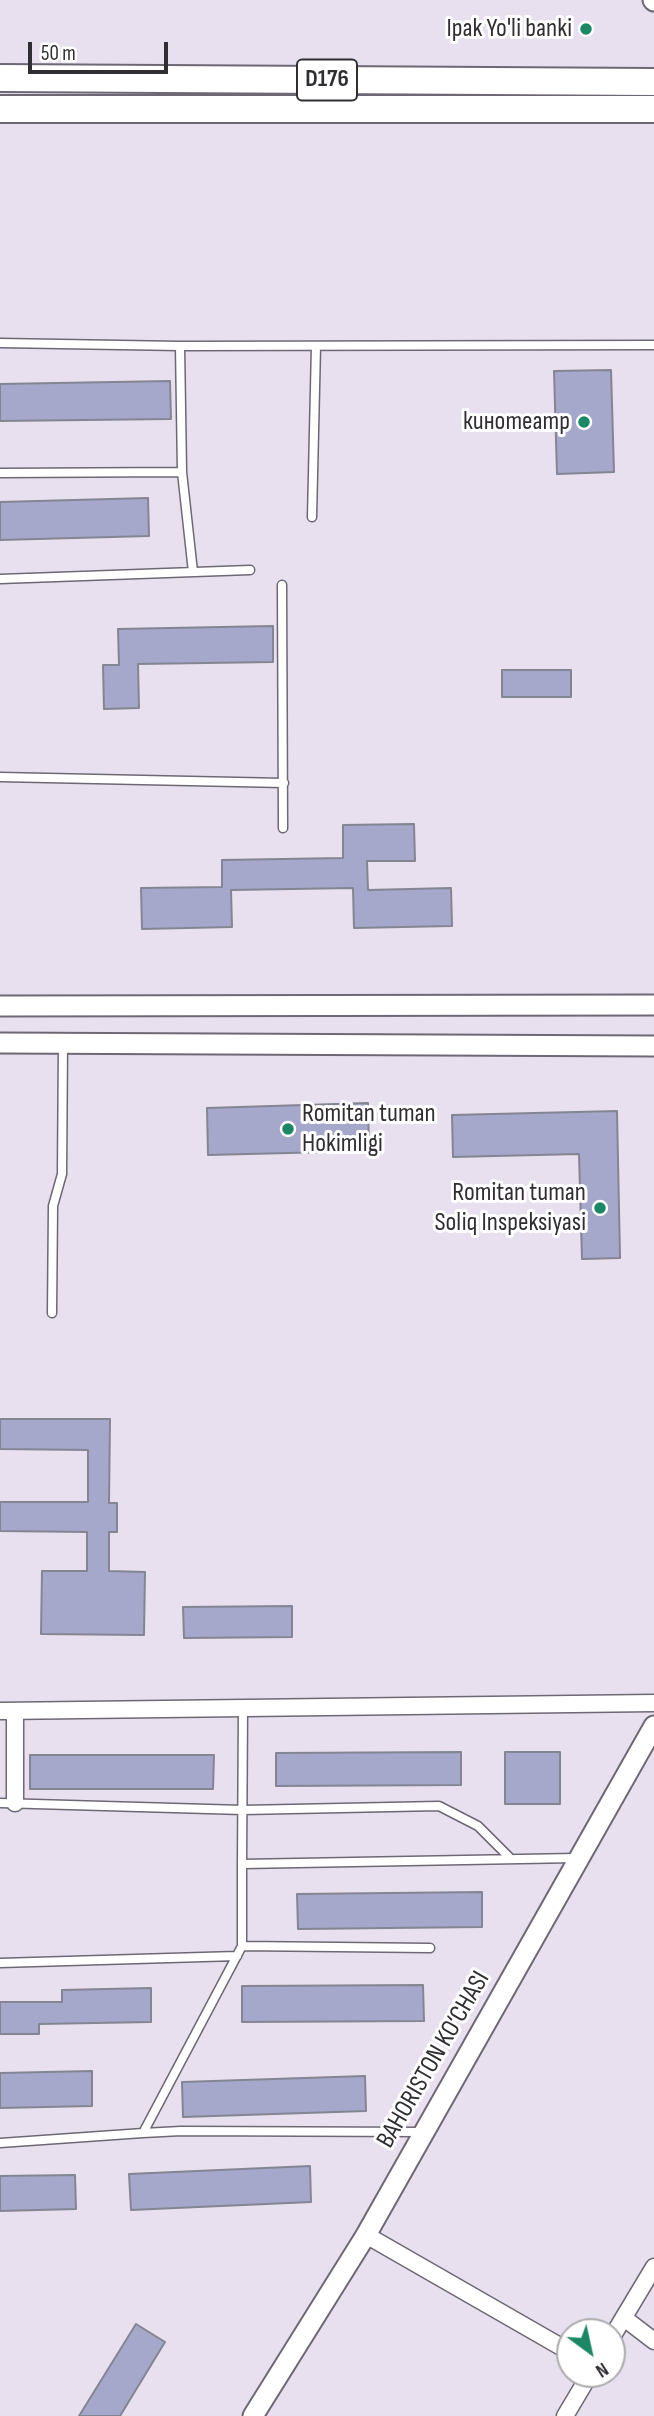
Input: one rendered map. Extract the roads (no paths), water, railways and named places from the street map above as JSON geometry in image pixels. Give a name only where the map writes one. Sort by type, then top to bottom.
[{"type":"main road","name":"D176","points":[[0,78],[654,82]]},
{"type":"main road","name":"D176","points":[[0,109],[654,109]]},
{"type":"street","points":[[0,1006],[654,1005]]},
{"type":"street","points":[[0,1043],[654,1046]]},
{"type":"street","points":[[8,1803],[7,1711],[654,1703]]},
{"type":"street","name":"BAHORISTON KO‘CHASI","points":[[253,2416],[366,2235],[654,1726]]},
{"type":"street","points":[[366,2235],[556,2343]]},
{"type":"street","points":[[624,2318],[654,2267]]},
{"type":"street","points":[[626,2320],[654,2341]]},
{"type":"street","points":[[565,2416],[582,2388]]},
{"type":"lane","points":[[0,343],[180,346],[654,345]]},
{"type":"lane","points":[[180,346],[182,472],[192,572]]},
{"type":"lane","points":[[312,517],[316,346]]},
{"type":"lane","points":[[0,473],[182,472]]},
{"type":"lane","points":[[0,579],[250,570]]},
{"type":"lane","points":[[282,585],[283,828]]},
{"type":"lane","points":[[0,777],[284,783]]},
{"type":"lane","points":[[52,1312],[52,1206],[62,1174],[63,1043]]},
{"type":"lane","points":[[143,2133],[242,1946],[243,1707]]},
{"type":"lane","points":[[8,1803],[243,1810],[439,1806],[478,1826],[511,1859]]},
{"type":"lane","points":[[242,1864],[579,1858]]},
{"type":"lane","points":[[242,1946],[430,1948]]},
{"type":"lane","points":[[0,1963],[237,1956]]},
{"type":"lane","points":[[0,2143],[181,2131],[424,2132]]},
{"type":"place","name":"Ipak Yo'li banki","points":[[586,29]]},
{"type":"place","name":"кинотеатр","points":[[584,422]]},
{"type":"place","name":"Romitan tuman Hokimligi","points":[[288,1129]]},
{"type":"place","name":"Romitan tuman Soliq Inspeksiyasi","points":[[600,1208]]}]
